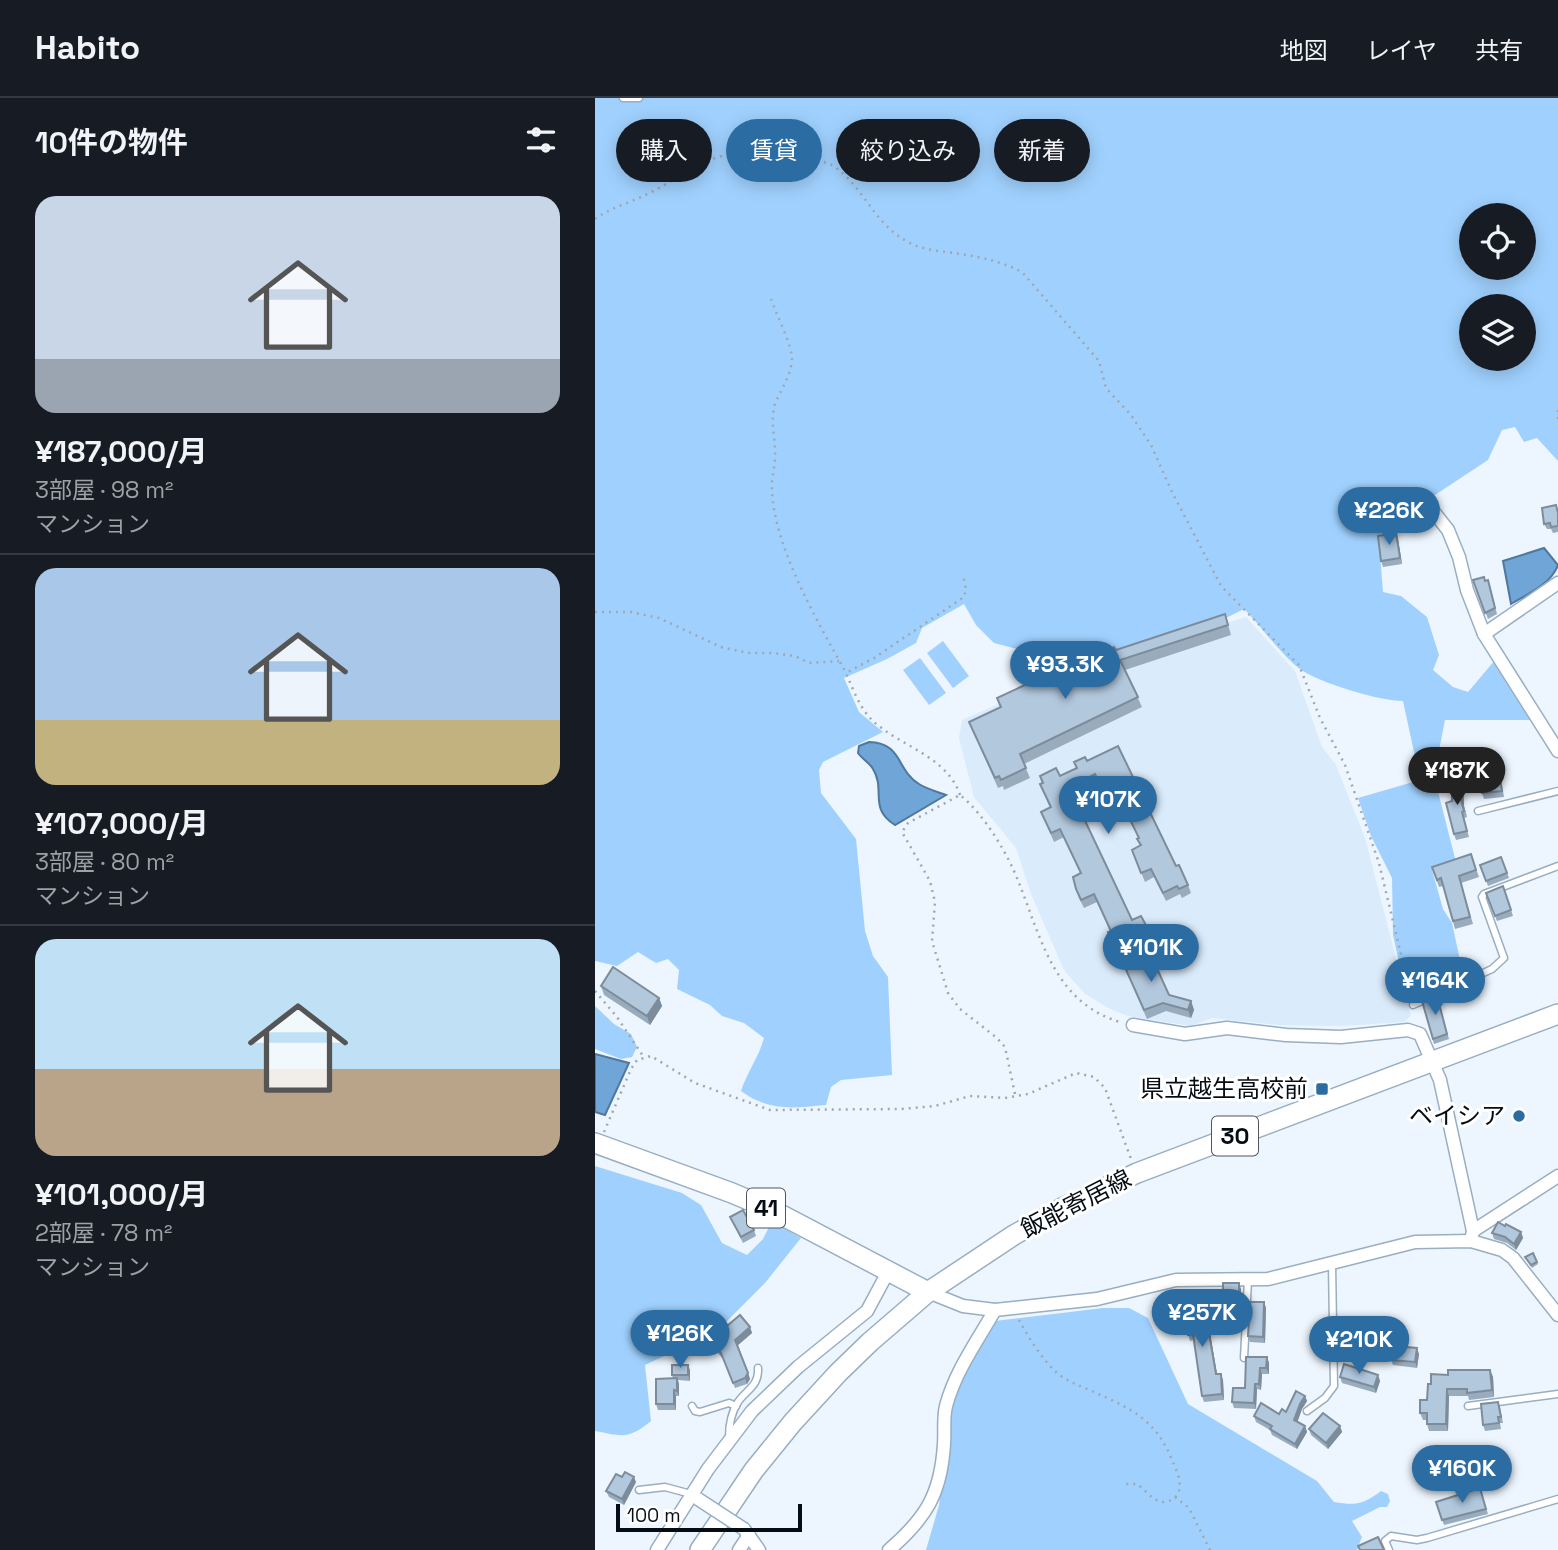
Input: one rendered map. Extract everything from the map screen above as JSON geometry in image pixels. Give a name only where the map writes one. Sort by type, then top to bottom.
[{"type":"main road","name":"飯能寄居線","points":[[700,1550],[747,1480],[793,1422],[862,1350],[928,1292],[1038,1221],[1137,1173],[1558,1014]]},
{"type":"main road","name":"41","points":[[597,1144],[732,1192],[928,1292]]},
{"type":"street","points":[[1429,506],[1448,530],[1459,557],[1467,590],[1485,634],[1558,751]]},
{"type":"street","points":[[1485,634],[1558,583]]},
{"type":"street","points":[[1133,1025],[1185,1034],[1227,1028],[1342,1038],[1415,1031],[1420,1034],[1440,1080],[1472,1236]]},
{"type":"street","points":[[928,1292],[963,1306],[995,1310],[1097,1299],[1176,1280],[1268,1279],[1415,1242],[1472,1236],[1558,1176]]},
{"type":"street","points":[[1472,1236],[1513,1258],[1558,1315]]},
{"type":"street","points":[[657,1550],[695,1496],[729,1439],[770,1392],[867,1311],[888,1272]]},
{"type":"street","points":[[889,1550],[912,1530],[934,1500],[942,1471],[945,1409],[964,1364],[995,1310]]},
{"type":"street","points":[[695,1496],[746,1532],[759,1550]]},
{"type":"street","points":[[739,1550],[746,1532]]},
{"type":"lane","points":[[624,98],[639,98]]},
{"type":"lane","points":[[1478,811],[1558,792]]},
{"type":"lane","points":[[1413,1005],[1492,969],[1504,958],[1482,897],[1484,894],[1558,866]]},
{"type":"lane","points":[[1307,1411],[1325,1398],[1334,1386],[1332,1264]]},
{"type":"lane","points":[[1244,1358],[1248,1280]]},
{"type":"lane","points":[[729,1439],[729,1426],[736,1406],[755,1385],[758,1368]]},
{"type":"lane","points":[[1468,1406],[1558,1394]]},
{"type":"lane","points":[[692,1406],[695,1411],[700,1412],[729,1403],[736,1406]]},
{"type":"lane","points":[[639,1490],[665,1487],[695,1496]]},
{"type":"lane","points":[[1389,1550],[1385,1541],[1391,1535],[1417,1540],[1427,1538],[1558,1499]]},
{"type":"path","points":[[595,219],[646,195],[708,160],[743,152],[831,164],[860,190],[873,213],[893,233],[909,243],[928,250],[988,259],[1007,264],[1021,272],[1099,361],[1106,388],[1131,415],[1151,445],[1221,586],[1300,665],[1320,718],[1345,765],[1378,863],[1413,1005]]},
{"type":"path","points":[[771,299],[793,357],[772,416],[775,455],[772,488],[774,514],[784,549],[862,708],[872,720],[939,765],[956,785],[960,795],[970,803],[1006,854],[1019,882],[1040,943],[1074,994],[1103,1017],[1133,1025]]},
{"type":"path","points":[[1558,410],[1558,424]]},
{"type":"path","points":[[846,673],[874,658],[964,597],[966,590],[963,574]]},
{"type":"path","points":[[595,612],[631,612],[659,618],[721,647],[748,653],[795,656],[809,663],[839,661]]},
{"type":"path","points":[[960,795],[908,823],[902,832],[930,881],[935,902],[932,941],[948,993],[960,1009],[1005,1047],[1015,1095]]},
{"type":"path","points":[[595,991],[617,1017],[644,1057]]},
{"type":"path","points":[[597,1144],[631,1069],[636,1060],[644,1057],[659,1059],[695,1083],[771,1110],[901,1109],[935,1106],[970,1096],[1005,1098],[1028,1094],[1076,1073],[1094,1077],[1105,1088],[1137,1173]]},
{"type":"path","points":[[1012,1308],[1031,1342],[1057,1372],[1075,1385],[1129,1409],[1161,1436],[1179,1477],[1179,1491],[1175,1497],[1168,1502],[1156,1502],[1137,1484],[1123,1484]]},
{"type":"path","points":[[1175,1497],[1189,1508],[1210,1550]]},
{"type":"shaded area","points":[[595,98],[1558,98],[1558,461],[1537,438],[1524,442],[1515,427],[1502,430],[1488,460],[1382,530],[1379,541],[1383,592],[1401,596],[1427,617],[1439,655],[1433,670],[1453,687],[1468,692],[1495,660],[1530,720],[1445,720],[1434,776],[1456,862],[1432,870],[1443,909],[1452,923],[1465,983],[1415,999],[1400,967],[1393,935],[1392,878],[1371,836],[1358,798],[1420,780],[1403,701],[1365,695],[1300,669],[1244,609],[1210,626],[1078,665],[994,643],[976,625],[964,604],[922,628],[916,643],[844,678],[859,712],[883,732],[823,762],[819,770],[821,793],[856,839],[865,931],[873,956],[888,977],[892,1075],[841,1080],[831,1087],[826,1105],[782,1107],[762,1102],[741,1091],[764,1038],[744,1023],[722,1016],[710,1005],[677,989],[679,970],[668,959],[656,963],[638,952],[617,966],[595,961]]},
{"type":"shaded area","points":[[1544,548],[1558,565],[1555,572],[1538,588],[1511,604],[1503,561]]},
{"type":"shaded area","points":[[1246,617],[1295,671],[1322,747],[1336,765],[1365,838],[1411,1016],[1404,1022],[1341,1026],[1279,1025],[1212,1018],[1191,1026],[1128,1016],[1110,1009],[1085,994],[1064,970],[1031,894],[1016,848],[974,797],[959,738],[962,720],[1077,669]]},
{"type":"shaded area","points":[[943,641],[969,676],[953,688],[927,653]]},
{"type":"shaded area","points":[[920,658],[946,693],[929,705],[903,670]]},
{"type":"shaded area","points":[[869,742],[888,747],[912,778],[922,786],[946,795],[895,825],[882,812],[877,777],[873,769],[858,753],[859,746]]},
{"type":"shaded area","points":[[595,1006],[614,1024],[631,1034],[637,1047],[632,1057],[621,1059],[595,1049]]},
{"type":"shaded area","points":[[595,1054],[629,1063],[605,1115],[595,1112]]},
{"type":"shaded area","points":[[595,1166],[682,1193],[701,1205],[722,1243],[747,1255],[763,1239],[772,1221],[801,1238],[765,1283],[717,1331],[645,1365],[651,1421],[625,1435],[595,1431]]},
{"type":"shaded area","points":[[1103,1308],[1129,1308],[1148,1318],[1188,1404],[1317,1481],[1334,1502],[1354,1504],[1370,1499],[1381,1491],[1388,1494],[1390,1501],[1387,1507],[1380,1507],[1352,1521],[1362,1537],[1357,1550],[926,1550],[939,1505],[953,1400],[965,1371],[995,1321]]},
{"type":"building","points":[[1556,505],[1558,526],[1551,527],[1550,523],[1544,524],[1542,508]]},
{"type":"building","points":[[1396,533],[1400,558],[1381,561],[1378,536]]},
{"type":"building","points":[[1484,577],[1485,581],[1488,580],[1495,608],[1485,613],[1473,580]]},
{"type":"building","points":[[1225,614],[1228,625],[1120,660],[1138,697],[1020,754],[1026,768],[1001,780],[999,776],[995,778],[969,722],[1001,707],[997,698],[1081,659],[1083,662],[1114,647],[1116,650]]},
{"type":"building","points":[[1118,746],[1176,866],[1179,865],[1188,885],[1179,889],[1177,886],[1163,893],[1151,869],[1141,873],[1132,850],[1141,845],[1137,839],[1139,838],[1121,801],[1111,806],[1095,774],[1069,787],[1132,920],[1141,916],[1147,927],[1113,943],[1108,932],[1111,931],[1094,894],[1081,900],[1073,877],[1081,873],[1060,829],[1051,833],[1041,812],[1051,807],[1040,784],[1043,783],[1040,776],[1056,768],[1060,776],[1077,768],[1074,762],[1085,757],[1087,761]]},
{"type":"building","points":[[1496,773],[1502,791],[1482,793],[1480,775]]},
{"type":"building","points":[[1452,775],[1461,775],[1462,812],[1467,831],[1454,834],[1446,803],[1452,801]]},
{"type":"building","points":[[1471,854],[1476,870],[1459,876],[1470,917],[1453,921],[1441,878],[1437,880],[1432,867]]},
{"type":"building","points":[[1501,857],[1507,873],[1486,881],[1480,865]]},
{"type":"building","points":[[1503,886],[1511,910],[1495,916],[1486,893]]},
{"type":"building","points":[[1149,951],[1169,995],[1191,1001],[1188,1010],[1163,1003],[1144,1010],[1123,963]]},
{"type":"building","points":[[613,967],[659,998],[647,1016],[601,986]]},
{"type":"building","points":[[1437,996],[1447,1034],[1433,1039],[1422,1001]]},
{"type":"building","points":[[743,1210],[754,1230],[741,1237],[730,1217]]},
{"type":"building","points":[[1498,1222],[1521,1232],[1514,1244],[1505,1237],[1492,1233]]},
{"type":"building","points":[[1533,1253],[1537,1262],[1531,1265],[1525,1257]]},
{"type":"building","points":[[1223,1283],[1239,1283],[1239,1302],[1223,1302]]},
{"type":"building","points":[[1250,1302],[1264,1302],[1263,1337],[1248,1336]]},
{"type":"building","points":[[1204,1304],[1216,1374],[1221,1374],[1222,1394],[1202,1396],[1193,1334],[1188,1335],[1186,1324],[1182,1325],[1180,1308]]},
{"type":"building","points":[[740,1315],[750,1327],[735,1340],[748,1373],[745,1378],[733,1383],[713,1338]]},
{"type":"building","points":[[1355,1328],[1355,1331],[1392,1331],[1392,1344],[1357,1344],[1357,1356],[1339,1353],[1340,1329]]},
{"type":"building","points":[[1393,1346],[1417,1348],[1415,1362],[1391,1360]]},
{"type":"building","points":[[1246,1357],[1267,1357],[1266,1368],[1260,1368],[1259,1384],[1255,1384],[1254,1403],[1232,1402],[1233,1388],[1245,1388]]},
{"type":"building","points":[[1344,1364],[1378,1375],[1374,1387],[1340,1377]]},
{"type":"building","points":[[672,1365],[688,1365],[688,1375],[672,1375]]},
{"type":"building","points":[[1448,1370],[1490,1370],[1492,1390],[1467,1393],[1467,1389],[1447,1389],[1446,1424],[1427,1424],[1427,1413],[1420,1413],[1420,1400],[1427,1400],[1431,1374],[1448,1375]]},
{"type":"building","points":[[677,1378],[674,1404],[656,1404],[656,1379]]},
{"type":"building","points":[[1296,1391],[1305,1396],[1294,1420],[1305,1426],[1295,1444],[1254,1416],[1261,1403],[1279,1414],[1282,1409],[1286,1412]]},
{"type":"building","points":[[1498,1402],[1501,1417],[1498,1417],[1499,1423],[1483,1425],[1481,1404]]},
{"type":"building","points":[[1323,1413],[1340,1426],[1326,1443],[1309,1429]]},
{"type":"building","points":[[625,1472],[634,1477],[622,1499],[606,1491],[616,1474],[622,1477]]},
{"type":"building","points":[[1480,1488],[1486,1509],[1442,1520],[1436,1502]]},
{"type":"building","points":[[1378,1537],[1384,1550],[1360,1550],[1358,1546]]},
{"type":"place","name":"県立越生高校前","points":[[1322,1089]]},
{"type":"place","name":"ベイシア","points":[[1519,1116]]}]
